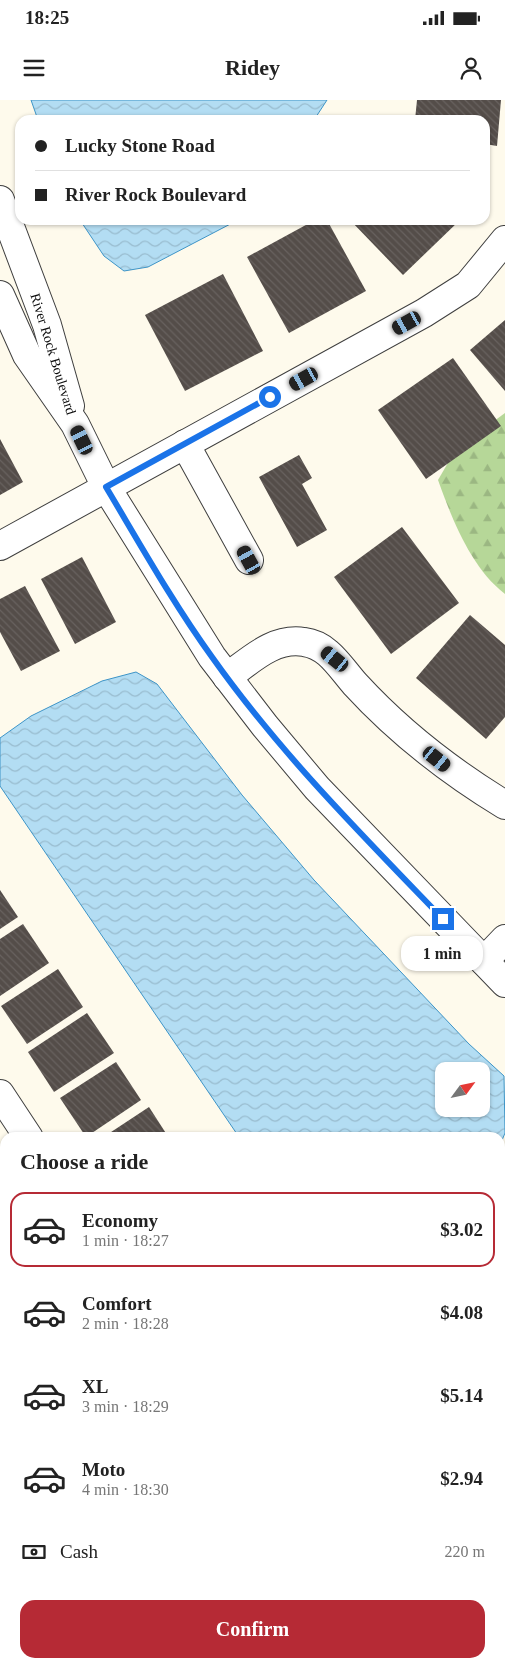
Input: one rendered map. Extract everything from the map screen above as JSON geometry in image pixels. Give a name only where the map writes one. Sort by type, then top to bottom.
[{"type":"street","name":"River Rock Boulevard","points":[[0,200],[47,325],[75,424]]},
{"type":"street","points":[[0,546],[424,314],[468,284],[505,240]]},
{"type":"street","name":"River Rock Boulevard","points":[[0,295],[27,355],[75,424],[106,487],[171,594],[228,677],[317,788],[505,983]]},
{"type":"street","points":[[185,444],[249,560]]},
{"type":"street","points":[[228,677],[270,647],[286,641],[304,642],[319,646],[335,659],[379,708],[411,738],[450,770],[505,805]]},
{"type":"street","points":[[484,961],[505,939]]},
{"type":"street","points":[[0,1094],[25,1132]]},
{"type":"green space","points":[[505,413],[505,594],[482,571],[464,542],[438,480],[456,449]]},
{"type":"water","points":[[31,100],[327,100],[317,115],[36,115]]},
{"type":"water","points":[[83,225],[228,225],[148,267],[124,271],[104,256]]},
{"type":"water","points":[[136,672],[157,684],[242,795],[314,880],[469,1044],[489,1062],[435,1062],[435,1118],[490,1118],[490,1063],[504,1076],[505,1132],[236,1132],[0,786],[0,738],[31,716],[102,681]]},
{"type":"building","points":[[417,100],[501,100],[497,146],[490,145],[490,115],[416,115]]},
{"type":"building","points":[[306,225],[330,225],[366,291],[289,333],[247,257]]},
{"type":"building","points":[[355,225],[455,225],[403,275]]},
{"type":"building","points":[[223,274],[263,351],[185,391],[145,315]]},
{"type":"building","points":[[505,320],[505,391],[470,350]]},
{"type":"building","points":[[453,358],[501,426],[426,479],[378,410]]},
{"type":"building","points":[[0,439],[23,482],[0,495]]},
{"type":"building","points":[[299,455],[312,478],[302,484],[327,530],[297,547],[259,477]]},
{"type":"building","points":[[402,527],[459,603],[391,654],[334,577]]},
{"type":"building","points":[[82,557],[116,622],[75,644],[41,579]]},
{"type":"building","points":[[25,586],[60,651],[21,671],[0,632],[0,599]]},
{"type":"building","points":[[470,615],[505,645],[505,717],[486,739],[416,678]]},
{"type":"building","points":[[0,890],[18,917],[0,929]]},
{"type":"building","points":[[23,924],[49,963],[0,996],[0,939]]},
{"type":"building","points":[[58,969],[83,1007],[27,1044],[1,1006]]},
{"type":"building","points":[[87,1013],[114,1053],[54,1092],[28,1052]]},
{"type":"building","points":[[116,1062],[141,1100],[93,1132],[83,1132],[60,1098]]},
{"type":"building","points":[[149,1107],[165,1132],[111,1132]]},
{"type":"route","points":[[270,397],[106,487],[212,657],[265,726],[317,788],[443,919]]}]
